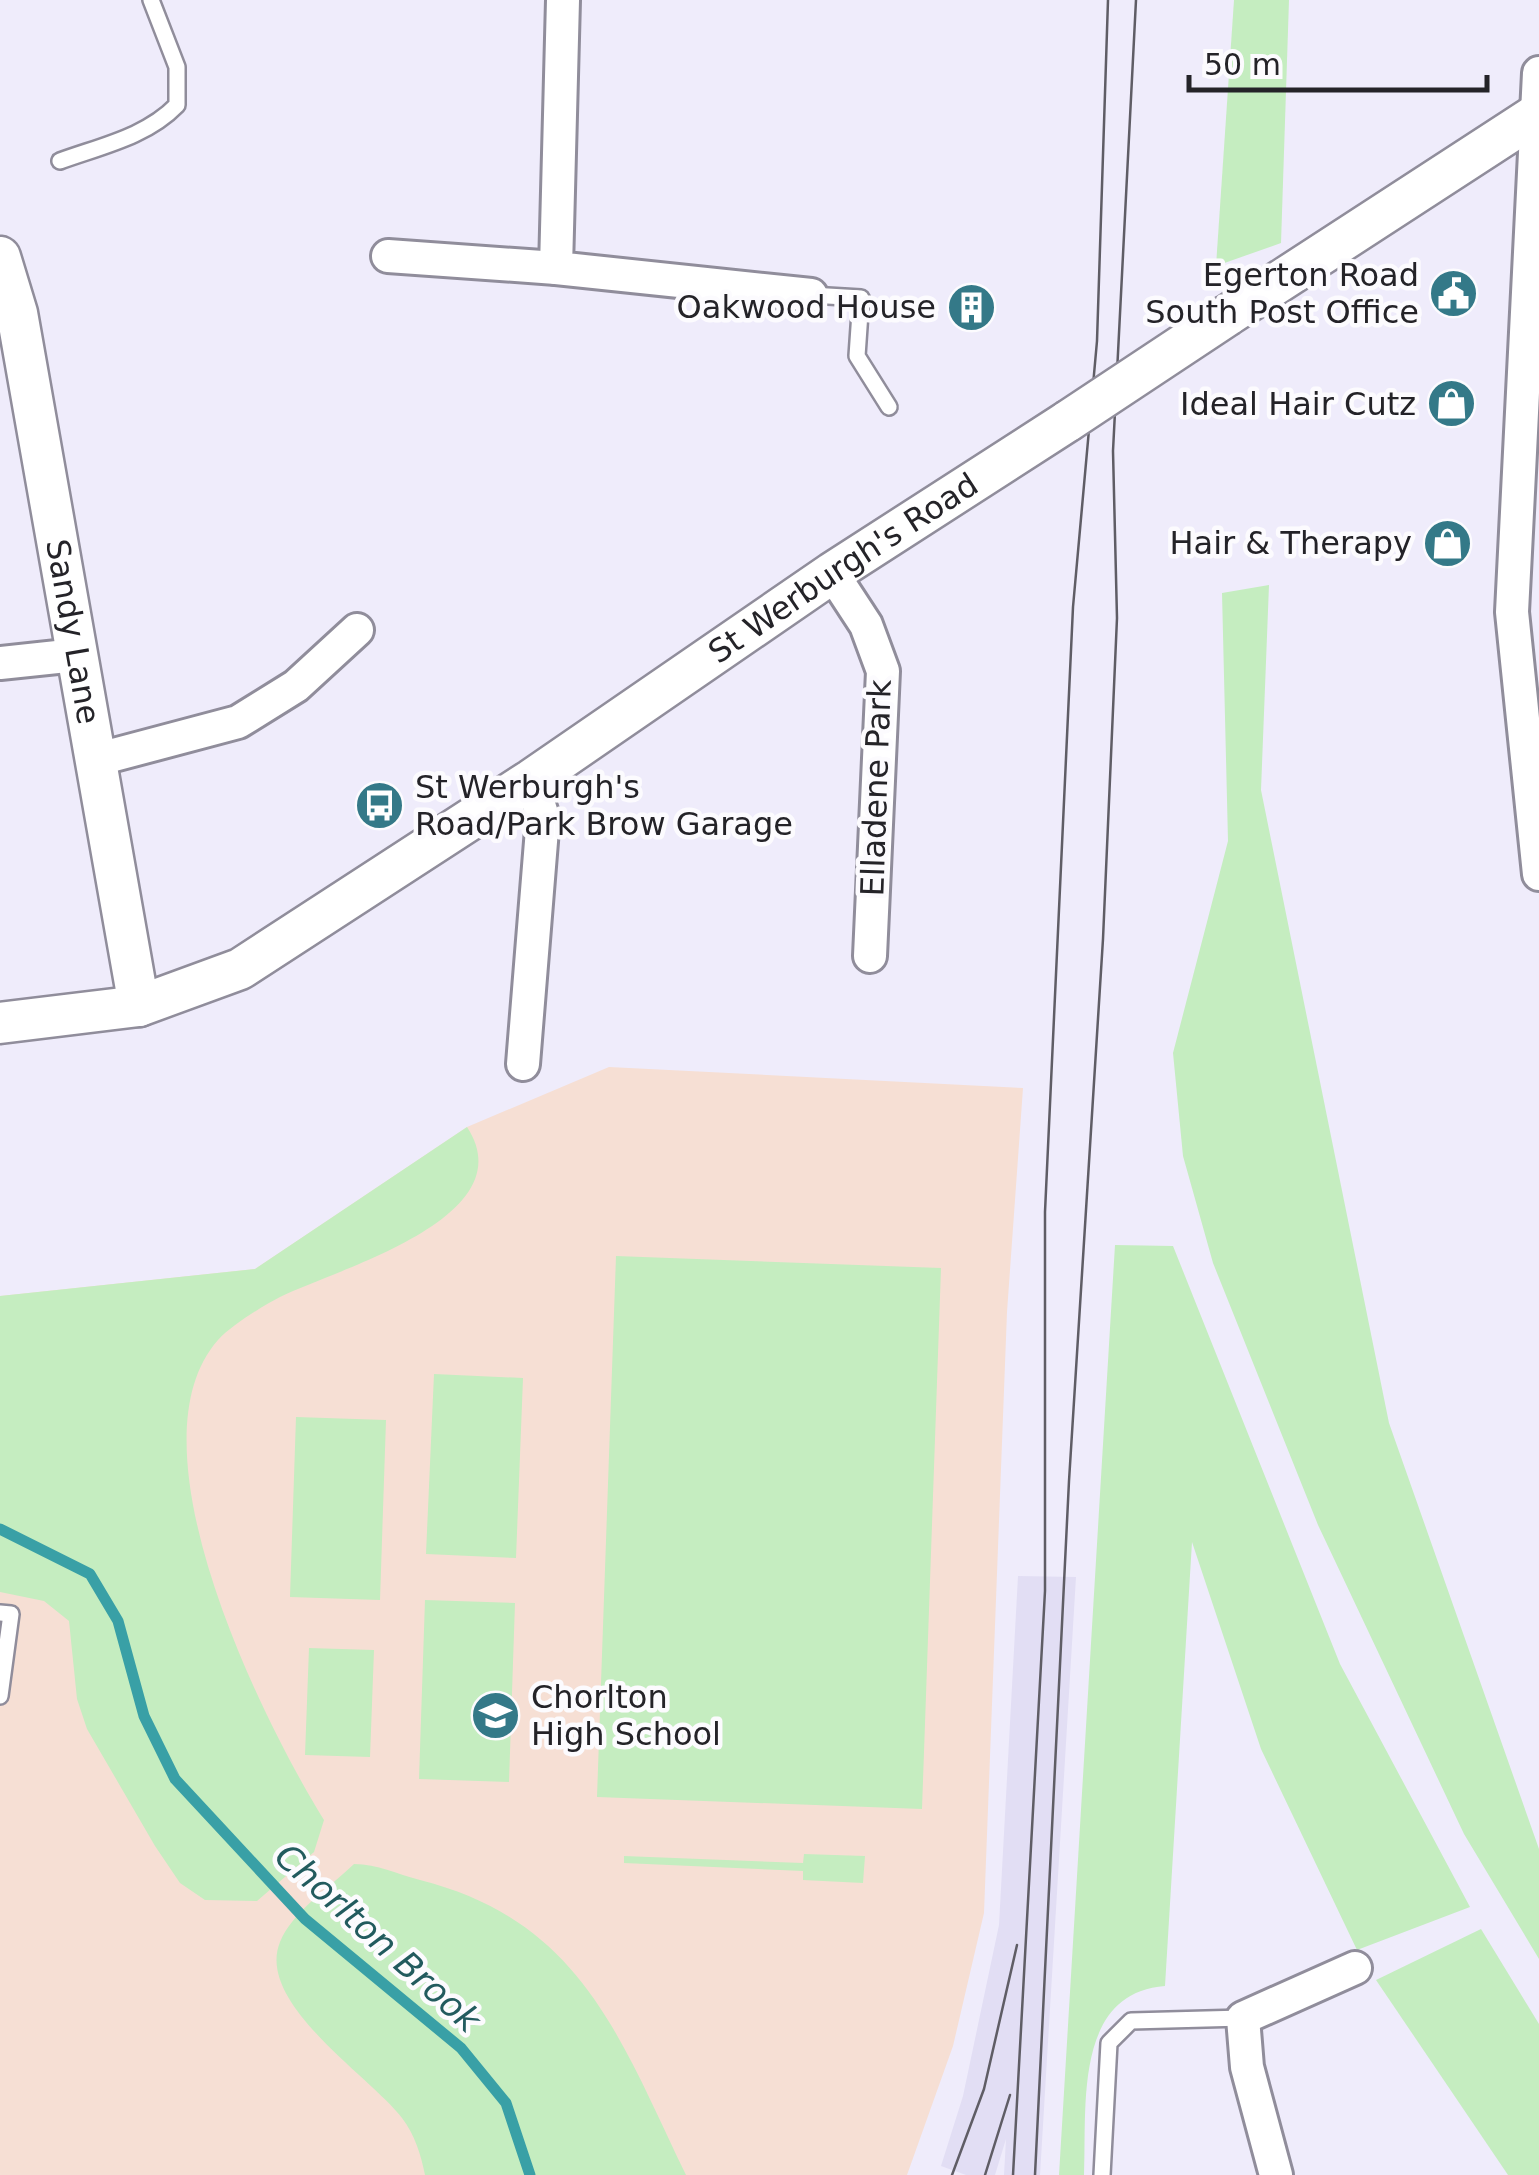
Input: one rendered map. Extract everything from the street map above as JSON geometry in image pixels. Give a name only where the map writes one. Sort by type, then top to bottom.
[{"type":"street","points":[[556,268],[563,0]]},
{"type":"street","points":[[1539,73],[1512,612],[1530,711],[1539,874]]},
{"type":"street","name":"St Werburgh's Road","points":[[0,1022],[139,1006],[240,969],[531,780],[832,573],[1538,114]]},
{"type":"street","points":[[388,256],[556,268],[810,295]]},
{"type":"street","name":"Sandy Lane","points":[[0,257],[18,313],[139,1006]]},
{"type":"street","name":"Elladene Park","points":[[832,573],[866,625],[883,670],[870,956]]},
{"type":"street","points":[[94,760],[238,722],[296,686],[357,630]]},
{"type":"street","points":[[0,663],[76,655]]},
{"type":"street","points":[[524,1064],[543,817],[531,780]]},
{"type":"street","points":[[1276,2175],[1247,2068],[1242,2018],[1354,1968]]},
{"type":"lane","points":[[60,161],[139,133],[160,122],[177,105],[177,68],[151,0]]},
{"type":"lane","points":[[810,295],[861,298],[857,356],[889,407]]},
{"type":"lane","points":[[0,1613],[11,1614],[0,1696]]},
{"type":"lane","points":[[1102,2175],[1108,2043],[1131,2021],[1242,2018]]},
{"type":"shaded area","name":"Chorlton High School","points":[[609,1067],[1023,1088],[1007,1312],[984,1913],[953,2046],[907,2175],[0,2175],[0,1296],[255,1269],[467,1127]]},
{"type":"shaded area","points":[[1018,1576],[1076,1577],[1040,2175],[1004,2175],[1006,2139],[995,2175],[966,2175],[941,2166],[963,2096],[999,1925]]},
{"type":"green space","points":[[1234,0],[1289,0],[1281,243],[1216,266]]},
{"type":"green space","points":[[1269,585],[1261,790],[1389,1423],[1539,1849],[1539,1959],[1464,1834],[1318,1525],[1213,1263],[1183,1156],[1173,1053],[1228,841],[1222,593]]},
{"type":"green space","points":[[467,1127],[478,1159],[471,1188],[448,1214],[379,1255],[280,1297],[247,1317],[218,1340],[193,1387],[187,1445],[194,1512],[213,1582],[268,1718],[324,1820],[314,1852],[257,1901],[205,1900],[180,1883],[87,1729],[77,1699],[69,1621],[44,1601],[0,1592],[0,1296],[255,1269]]},
{"type":"green space","points":[[1115,1245],[1173,1246],[1340,1664],[1470,1907],[1357,1950],[1261,1749],[1192,1542],[1165,1986],[1135,1993],[1114,2009],[1100,2031],[1087,2088],[1084,2175],[1059,2175]]},
{"type":"green space","points":[[616,1256],[941,1268],[922,1809],[597,1797]]},
{"type":"green space","points":[[434,1374],[523,1378],[516,1558],[426,1554]]},
{"type":"green space","points":[[296,1417],[386,1420],[380,1600],[290,1597]]},
{"type":"green space","points":[[425,1600],[515,1603],[509,1782],[419,1779]]},
{"type":"green space","points":[[309,1648],[374,1650],[370,1757],[305,1755]]},
{"type":"green space","points":[[804,1854],[865,1856],[863,1883],[803,1880],[803,1871],[624,1863],[624,1856],[803,1863]]},
{"type":"green space","points":[[354,1864],[387,1870],[475,1899],[521,1924],[558,1955],[616,2033],[686,2175],[425,2175],[417,2145],[402,2118],[299,2014],[284,1989],[277,1965],[280,1942],[293,1920]]},
{"type":"green space","points":[[1481,1929],[1539,2024],[1539,2175],[1508,2175],[1376,1980]]},
{"type":"waterway","name":"Chorlton Brook","points":[[0,1529],[90,1574],[118,1621],[144,1716],[175,1779],[305,1919],[461,2048],[506,2103],[530,2175]]},
{"type":"tram line","points":[[1013,2175],[1045,1591],[1045,1212],[1073,607],[1097,341],[1108,0]]},
{"type":"tram line","points":[[1035,2175],[1069,1481],[1103,939],[1117,618],[1113,451],[1136,0]]},
{"type":"tram line","points":[[952,2175],[984,2089],[1017,1945]]},
{"type":"tram line","points":[[985,2175],[1010,2095]]},
{"type":"place","name":"Egerton Road South Post Office","points":[[1454,293]]},
{"type":"place","name":"Oakwood House","points":[[971,307]]},
{"type":"place","name":"Ideal Hair Cutz","points":[[1451,404]]},
{"type":"place","name":"Hair & Therapy","points":[[1447,543]]},
{"type":"place","name":"St Werburgh's Road/Park Brow Garage","points":[[380,805]]},
{"type":"place","name":"Chorlton High School","points":[[496,1715]]}]
